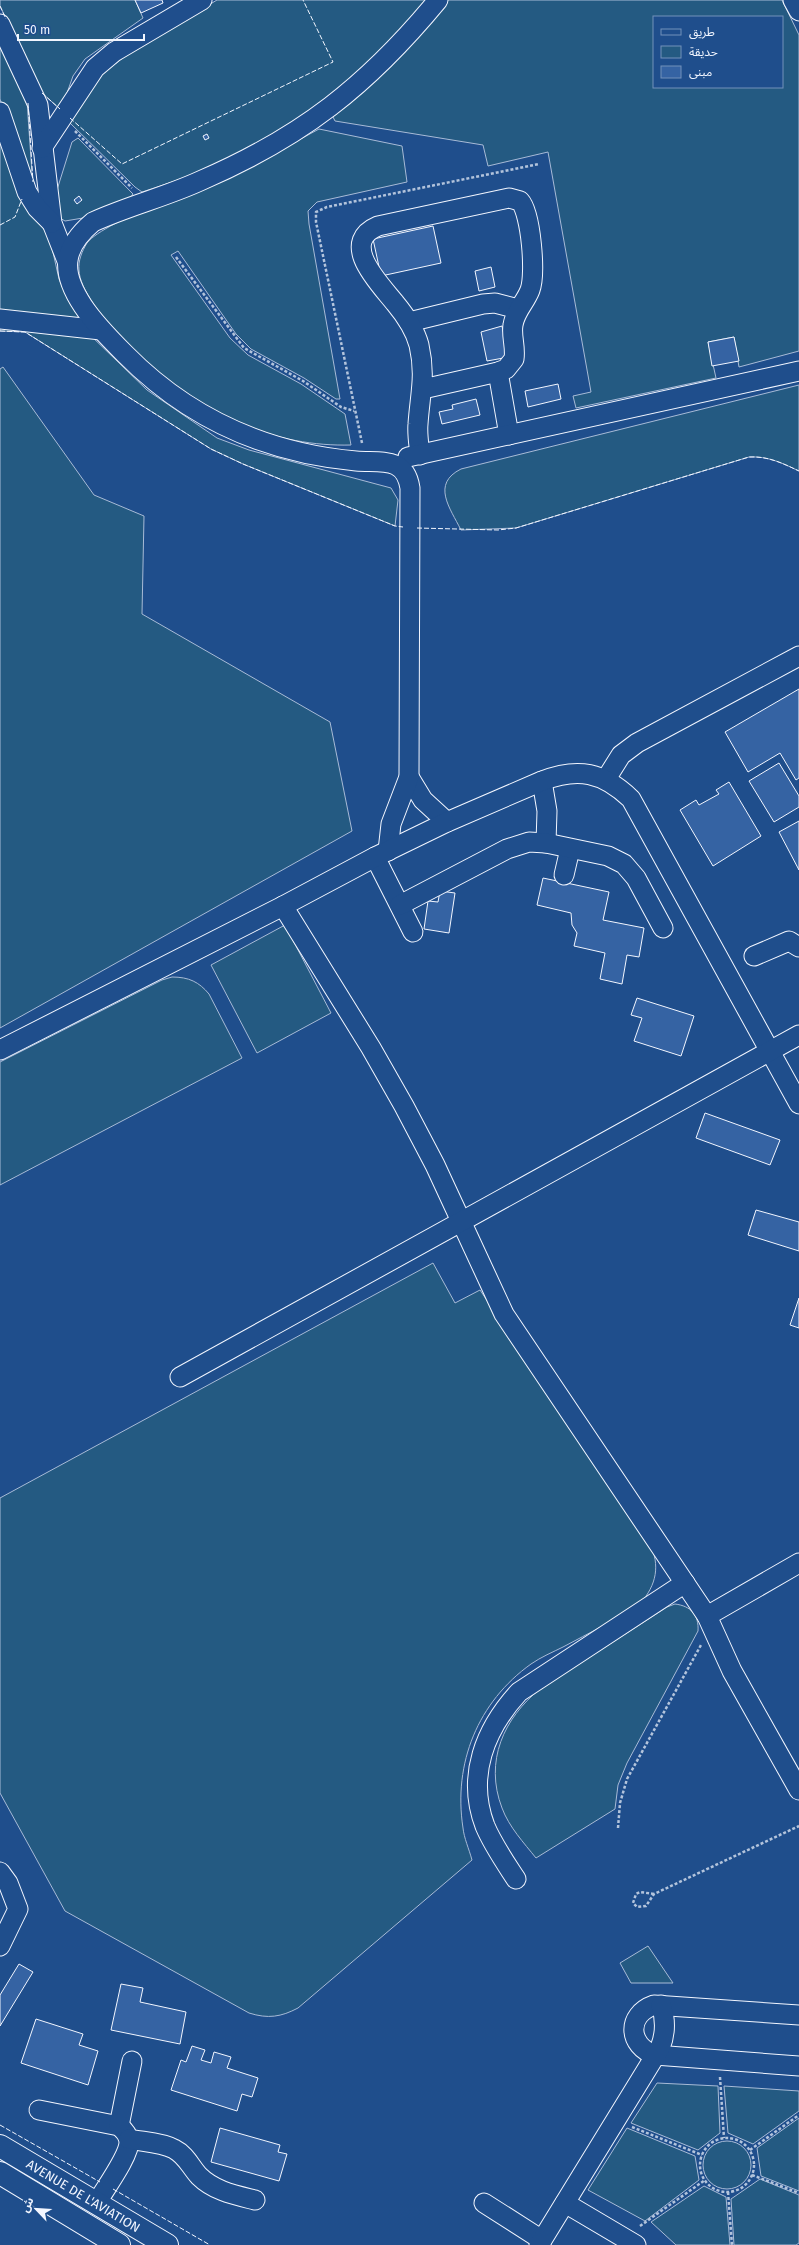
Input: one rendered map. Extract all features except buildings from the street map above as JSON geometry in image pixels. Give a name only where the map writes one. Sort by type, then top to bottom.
[{"type":"main road","name":"AVENUE DE L'AVIATION","points":[[0,2146],[167,2245]]},
{"type":"main road","name":"AVENUE DE L'AVIATION","points":[[0,2173],[119,2245]]},
{"type":"lane","points":[[42,148],[87,78],[104,60],[202,0]]},
{"type":"lane","points":[[67,261],[72,247],[80,233],[93,222],[199,182],[246,160],[313,120],[363,81],[400,43],[438,0]]},
{"type":"lane","points":[[793,0],[799,11]]},
{"type":"lane","points":[[0,24],[38,106],[52,223],[67,261],[72,287],[101,330],[154,381],[195,411],[221,426],[276,446],[309,454],[343,460],[387,461],[799,371]]},
{"type":"lane","points":[[0,112],[27,192],[38,208],[52,223]]},
{"type":"lane","points":[[420,455],[418,426],[423,389],[423,366],[420,350],[409,322],[365,264],[361,245],[363,237],[369,230],[378,226],[509,198],[520,201],[524,205],[534,270],[530,291],[518,309],[513,325],[514,359],[506,369],[498,372],[423,389]]},
{"type":"lane","points":[[409,322],[483,304],[496,303],[518,309]]},
{"type":"lane","points":[[0,319],[101,330]]},
{"type":"lane","points":[[498,372],[509,435]]},
{"type":"lane","points":[[387,461],[404,470],[409,478],[410,488],[409,777],[391,824],[382,854],[400,905],[413,932]]},
{"type":"lane","points":[[606,779],[615,762],[632,746],[799,656]]},
{"type":"lane","points":[[0,1050],[447,822],[557,775],[574,773],[590,774],[606,779],[620,788],[631,799],[640,813],[799,1104]]},
{"type":"lane","points":[[409,777],[423,800],[447,822]]},
{"type":"lane","points":[[542,781],[547,811],[546,843]]},
{"type":"lane","points":[[400,905],[507,849],[529,842],[546,843],[608,856],[624,864],[636,878],[663,928]]},
{"type":"lane","points":[[564,875],[570,849]]},
{"type":"lane","points":[[283,906],[388,1077],[435,1165],[504,1314],[685,1583],[709,1622],[732,1671],[799,1790]]},
{"type":"lane","points":[[754,956],[788,941],[799,947]]},
{"type":"lane","points":[[180,1377],[799,1035]]},
{"type":"lane","points":[[709,1622],[799,1563]]},
{"type":"lane","points":[[516,1879],[496,1847],[485,1825],[479,1802],[478,1777],[482,1753],[490,1730],[503,1710],[519,1692],[685,1583]]},
{"type":"lane","points":[[0,1872],[8,1884],[18,1909],[0,1946]]},
{"type":"lane","points":[[799,2015],[661,2005],[647,2008],[637,2017],[634,2024],[635,2038],[638,2044],[643,2049],[655,2055],[799,2066]]},
{"type":"lane","points":[[484,2203],[540,2243],[664,2039],[665,2022],[661,2005]]},
{"type":"lane","points":[[96,2204],[127,2152],[124,2133],[132,2061]]},
{"type":"lane","points":[[39,2110],[124,2133],[174,2149],[181,2154],[209,2184],[229,2193],[255,2200]]},
{"type":"lane","points":[[565,2203],[630,2242]]},
{"type":"path","points":[[61,118],[132,189],[148,201]]},
{"type":"path","points":[[176,257],[244,348],[303,381],[336,405],[354,411]]},
{"type":"path","points":[[618,1828],[620,1803],[627,1779],[709,1622]]},
{"type":"path","points":[[654,1894],[640,1892],[633,1898],[633,1903],[637,1907],[646,1906],[654,1894],[799,1826]]},
{"type":"path","points":[[719,2060],[724,2138]]},
{"type":"path","points":[[750,2150],[799,2115]]},
{"type":"path","points":[[616,2120],[702,2156]]},
{"type":"path","points":[[724,2138],[742,2142],[750,2150],[754,2162],[752,2175],[740,2188],[728,2192],[715,2189],[705,2180],[700,2166],[702,2156],[708,2145],[724,2138]]},
{"type":"path","points":[[752,2175],[799,2193]]},
{"type":"path","points":[[630,2242],[705,2180]]},
{"type":"path","points":[[728,2192],[732,2245]]},
{"type":"green space","points":[[0,0],[135,0],[143,18],[85,59],[73,76],[61,110],[42,93],[0,6]]},
{"type":"green space","points":[[217,0],[429,0],[360,73],[286,130],[196,174],[142,192],[135,187],[68,121],[100,75],[131,52]]},
{"type":"green space","points":[[448,0],[782,0],[799,35],[799,351],[739,367],[734,337],[708,342],[716,378],[576,408],[573,396],[591,392],[548,152],[488,166],[483,145],[335,121],[333,117],[398,59]]},
{"type":"green space","points":[[0,45],[27,101],[33,188],[0,99]]},
{"type":"green space","points":[[0,127],[48,230],[59,279],[68,300],[83,324],[0,315]]},
{"type":"green space","points":[[319,129],[402,146],[407,182],[317,202],[308,211],[340,399],[336,399],[304,378],[251,349],[236,334],[178,251],[171,255],[230,338],[248,355],[301,384],[345,414],[351,445],[309,443],[269,434],[215,412],[186,394],[148,363],[109,324],[83,286],[79,270],[80,260],[87,243],[116,223],[165,200],[263,159]]},
{"type":"green space","points":[[78,138],[133,194],[130,198],[83,218],[65,221],[60,218],[56,193],[72,142]]},
{"type":"green space","points":[[0,322],[87,332],[147,390],[217,438],[249,450],[391,488],[398,500],[395,526],[243,464],[211,449],[25,332],[0,331]]},
{"type":"green space","points":[[3,367],[94,495],[144,516],[142,614],[330,722],[352,831],[0,1028],[0,369]]},
{"type":"green space","points":[[799,385],[799,471],[769,459],[749,457],[516,528],[461,530],[448,505],[445,489],[447,482],[452,475],[461,469]]},
{"type":"green space","points":[[285,925],[331,1013],[257,1053],[211,965]]},
{"type":"green space","points":[[172,977],[189,979],[201,986],[209,994],[242,1058],[0,1185],[0,1062],[162,980]]},
{"type":"green space","points":[[433,1263],[455,1303],[480,1290],[650,1543],[655,1559],[655,1575],[646,1597],[640,1604],[612,1621],[531,1664],[512,1679],[484,1715],[473,1736],[466,1758],[462,1780],[461,1804],[463,1828],[465,1840],[472,1860],[298,2008],[274,2016],[256,2015],[249,2013],[65,1911],[0,1793],[0,1498]]},
{"type":"green space","points":[[675,1604],[690,1609],[693,1612],[697,1620],[698,1631],[627,1763],[618,1785],[615,1809],[536,1858],[509,1822],[502,1808],[497,1791],[495,1774],[497,1757],[507,1727],[516,1713],[540,1689],[667,1607]]},
{"type":"green space","points":[[648,1946],[673,1983],[631,1983],[620,1963]]},
{"type":"green space","points":[[657,2083],[718,2086],[720,2133],[698,2150],[631,2123]]},
{"type":"green space","points":[[724,2086],[799,2091],[799,2111],[753,2144],[728,2133]]},
{"type":"green space","points":[[799,2118],[799,2191],[761,2176],[757,2148]]},
{"type":"green space","points":[[627,2128],[695,2156],[699,2180],[645,2221],[588,2190]]},
{"type":"green space","points":[[722,2141],[732,2141],[744,2148],[751,2160],[751,2170],[744,2182],[732,2189],[722,2189],[714,2185],[707,2178],[703,2170],[703,2160],[707,2152],[714,2145]]},
{"type":"green space","points":[[760,2179],[799,2195],[799,2243],[796,2245],[734,2245],[731,2199]]},
{"type":"green space","points":[[704,2186],[726,2197],[730,2245],[676,2245],[651,2222]]},
{"type":"fence","points":[[70,118],[122,164],[333,62],[303,0]]},
{"type":"fence","points":[[0,6],[6,19]]},
{"type":"fence","points":[[42,93],[60,109]]},
{"type":"fence","points":[[28,103],[33,182]]},
{"type":"fence","points":[[0,225],[15,217],[22,199]]},
{"type":"fence","points":[[0,331],[25,332],[211,449],[243,464],[395,526],[403,527]]},
{"type":"fence","points":[[417,528],[498,530],[516,528],[749,457],[769,459],[799,471]]},
{"type":"fence","points":[[0,2125],[100,2182]]},
{"type":"fence","points":[[113,2189],[210,2245]]}]
